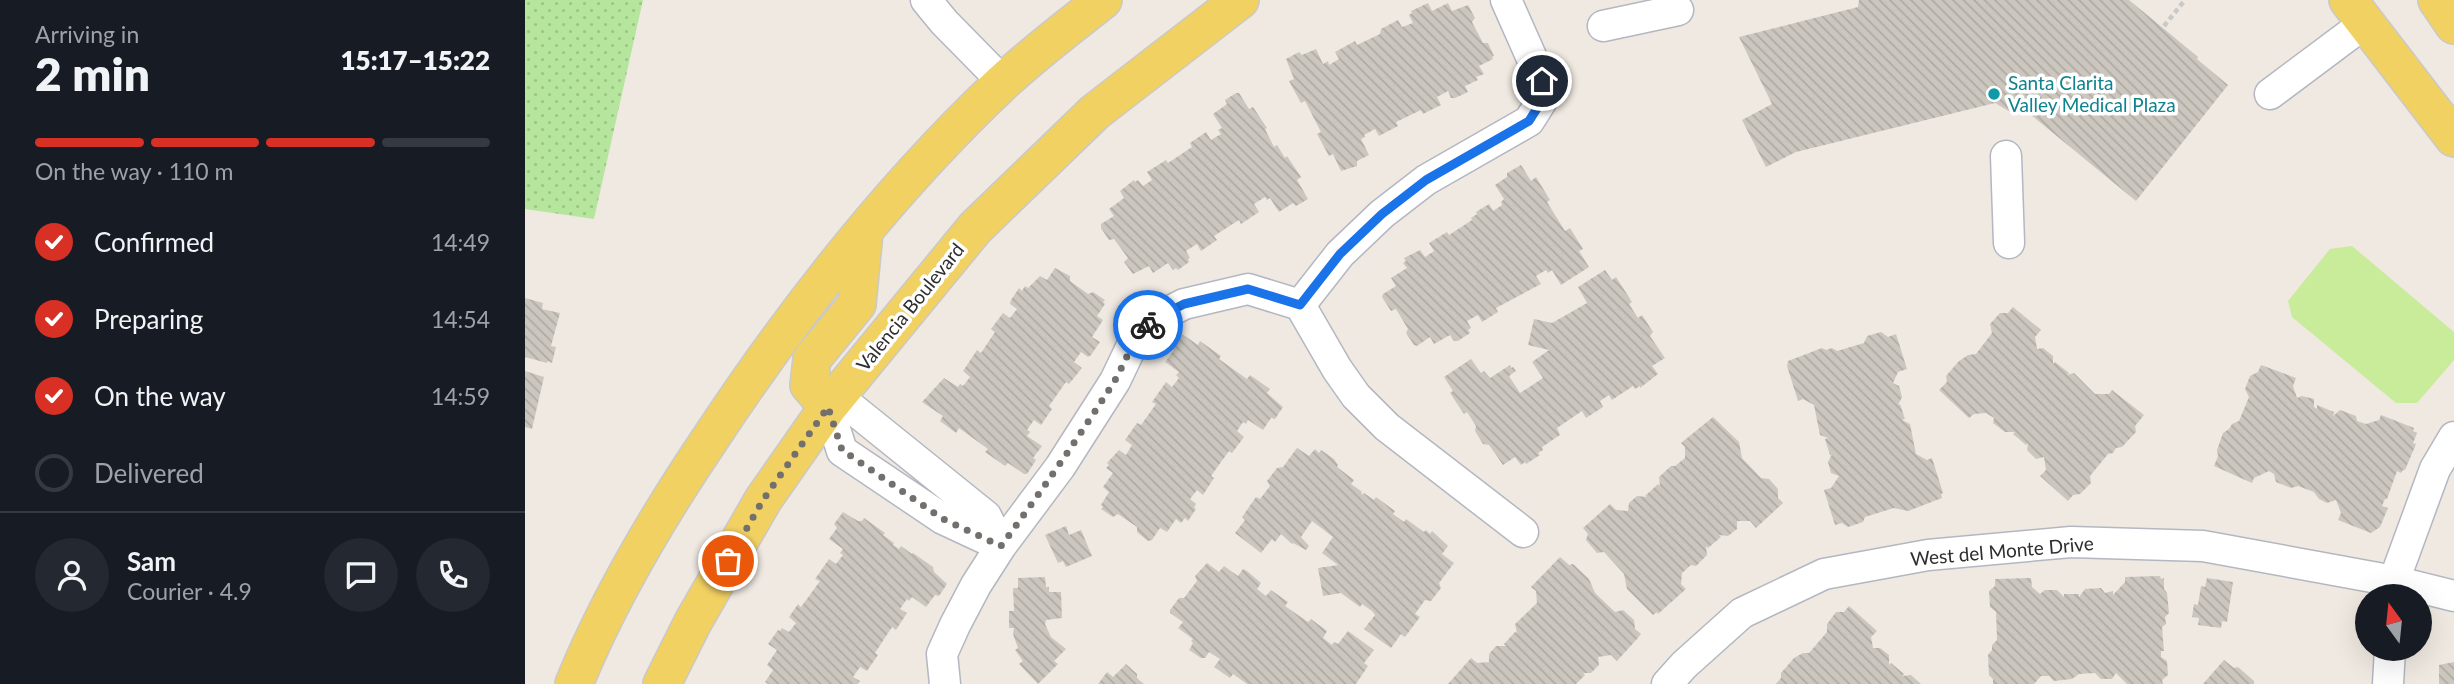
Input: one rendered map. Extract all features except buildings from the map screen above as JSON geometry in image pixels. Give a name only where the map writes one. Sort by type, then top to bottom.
[{"type":"main road","points":[[574,684],[587,653],[661,512],[758,366],[864,232],[934,151],[1003,82],[1103,0]]},
{"type":"main road","name":"Valencia Boulevard","points":[[662,684],[693,622],[763,500],[832,402],[975,228],[1095,112],[1240,0]]},
{"type":"main road","points":[[2437,0],[2454,25]]},
{"type":"main road","points":[[2356,11],[2454,138]]},
{"type":"main road","points":[[832,402],[809,385],[812,359],[857,304],[864,232]]},
{"type":"street","points":[[926,0],[1003,82]]},
{"type":"street","points":[[1300,305],[1340,254],[1382,214],[1426,180],[1529,121],[1541,102],[1542,81],[1506,0]]},
{"type":"street","points":[[1603,26],[1678,10]]},
{"type":"street","points":[[2270,94],[2356,11]]},
{"type":"street","points":[[2006,156],[2009,243]]},
{"type":"street","points":[[945,684],[942,654],[976,584],[1067,456],[1115,381],[1137,335],[1155,319],[1184,304],[1248,289],[1300,305],[1356,396],[1387,427],[1523,532]]},
{"type":"street","points":[[832,402],[842,450],[943,519],[1001,546]]},
{"type":"street","points":[[832,402],[986,516],[1001,546]]},
{"type":"street","points":[[2396,584],[2435,469],[2454,437]]},
{"type":"street","name":"West del Monte Drive","points":[[1667,684],[1684,665],[1742,613],[1825,574],[1928,555],[2071,542],[2203,546],[2372,584]]},
{"type":"street","name":"West del Monte Drive","points":[[2433,594],[2454,596]]},
{"type":"street","points":[[2388,684],[2389,662]]},
{"type":"path","points":[[2164,26],[2185,0]]},
{"type":"green space","points":[[525,0],[643,0],[594,219],[525,209]]},
{"type":"green space","points":[[2352,246],[2454,332],[2454,360],[2417,403],[2396,403],[2292,317],[2288,301],[2330,249]]},
{"type":"way so far","points":[[728,561],[763,500],[828,407],[842,450],[943,519],[1001,546],[1060,467],[1115,381],[1137,335],[1148,325]]},
{"type":"place","name":"Santa Clarita Valley Medical Plaza","points":[[1994,94]]},
{"type":"route","points":[[1148,325],[1184,304],[1248,289],[1300,305],[1340,254],[1382,214],[1426,180],[1529,121],[1541,102],[1542,81]]}]
